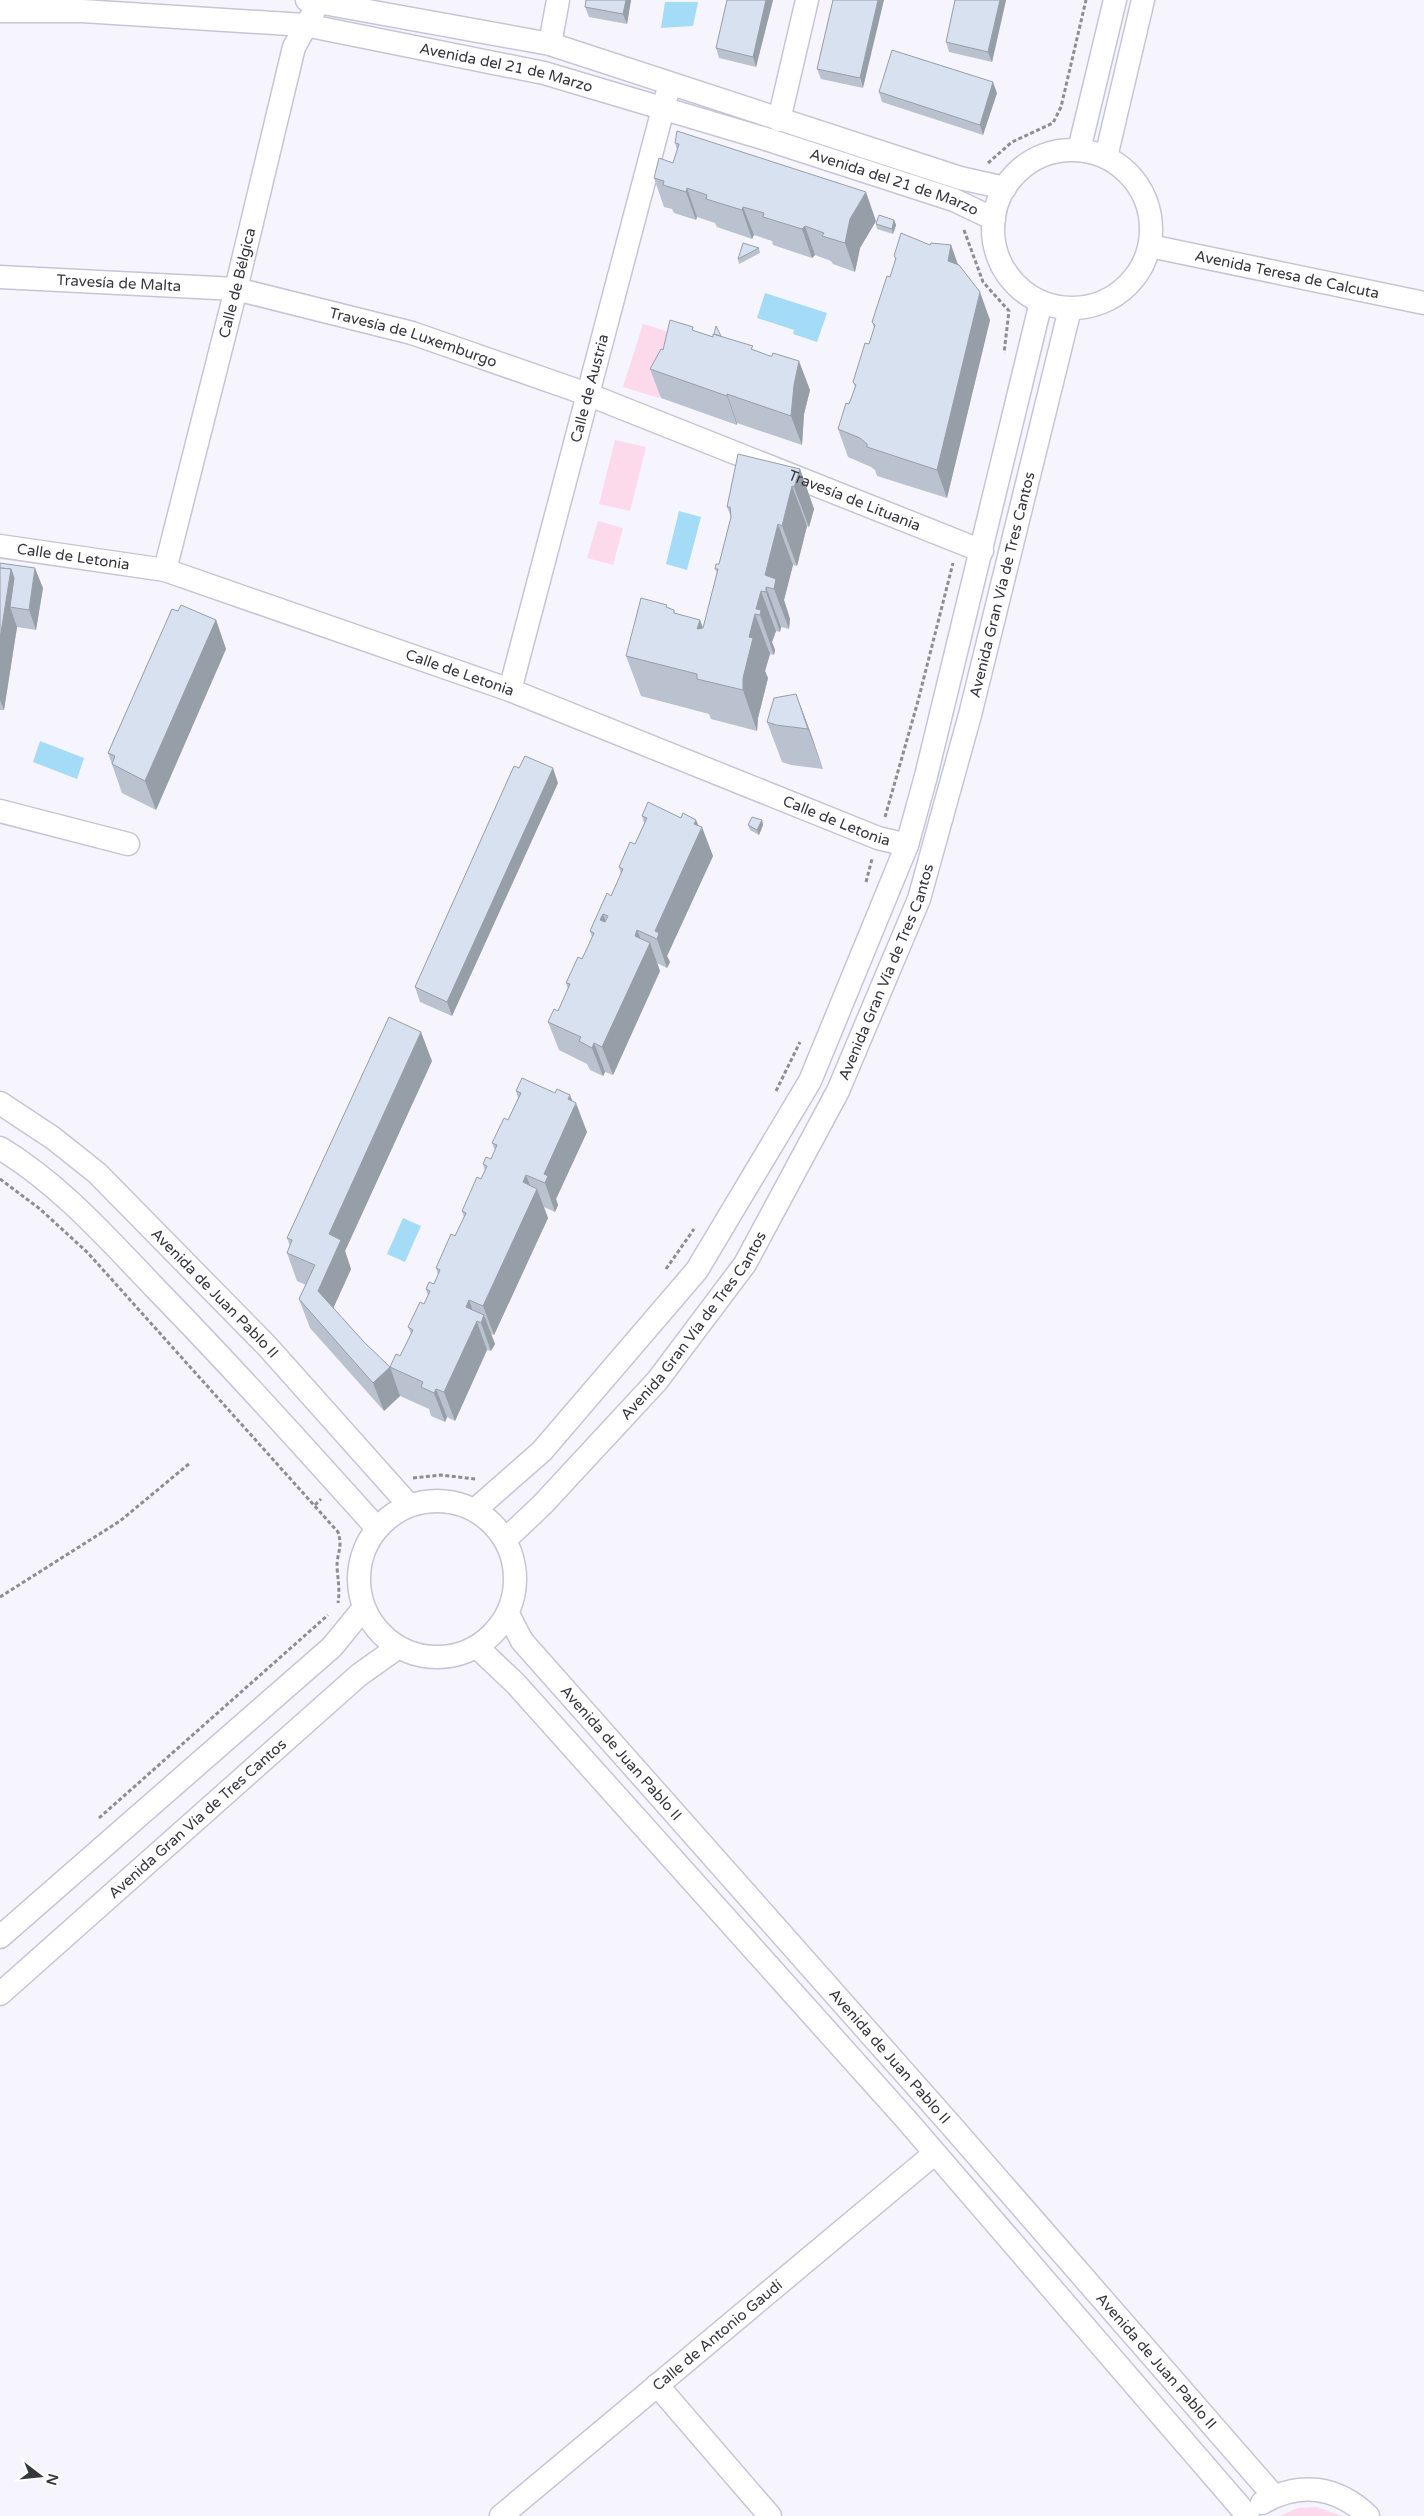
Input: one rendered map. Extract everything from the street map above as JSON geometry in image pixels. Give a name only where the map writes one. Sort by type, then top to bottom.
[{"type":"street","name":"Avenida del 21 de Marzo","points":[[317,0],[550,44],[670,85],[960,178],[1004,188]]},
{"type":"street","name":"Calle de Bélgica","points":[[165,570],[236,289],[294,46],[317,0]]},
{"type":"street","points":[[550,44],[558,0]]},
{"type":"street","points":[[779,120],[807,0]]},
{"type":"street","points":[[1079,150],[1115,0]]},
{"type":"street","points":[[1106,157],[1143,0]]},
{"type":"street","name":"Avenida del 21 de Marzo","points":[[0,11],[82,11],[306,25],[544,73],[663,108],[954,200],[994,219]]},
{"type":"street","name":"Calle de Austria","points":[[510,690],[670,85]]},
{"type":"street","points":[[1079,150],[1106,157],[1128,172],[1144,194],[1151,220],[1150,246],[1139,272],[1121,292],[1097,305],[1070,309],[1041,302],[1020,288],[1004,268],[995,244],[994,219],[1004,188],[1018,171],[1037,158],[1057,151],[1079,150]]},
{"type":"street","name":"Avenida Teresa de Calcuta","points":[[1150,246],[1424,303]]},
{"type":"street","name":"Travesía de Malta","points":[[0,277],[236,289]]},
{"type":"street","name":"Travesía de Luxemburgo","points":[[236,289],[412,333],[587,394]]},
{"type":"street","name":"Avenida Gran Vía de Tres Cantos","points":[[476,1509],[542,1451],[697,1270],[810,1081],[906,845],[926,776],[982,551],[1041,302]]},
{"type":"street","name":"Avenida Gran Vía de Tres Cantos","points":[[506,1539],[542,1505],[657,1381],[745,1264],[838,1091],[919,899],[970,715],[1070,309]]},
{"type":"street","name":"Travesía de Lituania","points":[[587,394],[982,551]]},
{"type":"street","name":"Calle de Letonia","points":[[0,546],[165,570],[510,690],[878,838],[906,845]]},
{"type":"street","points":[[0,811],[128,844]]},
{"type":"street","name":"Avenida de Juan Pablo II","points":[[0,1103],[53,1138],[97,1173],[267,1346],[408,1504]]},
{"type":"street","points":[[0,1148],[27,1165],[86,1215],[182,1316],[376,1527]]},
{"type":"street","points":[[435,1499],[476,1509],[492,1521],[506,1539],[512,1554],[516,1578],[508,1614],[493,1635],[478,1647],[448,1657],[420,1656],[397,1648],[381,1635],[363,1609],[357,1580],[376,1527],[408,1504],[435,1499]]},
{"type":"street","points":[[0,1937],[332,1647],[363,1609]]},
{"type":"street","name":"Avenida de Juan Pablo II","points":[[508,1614],[522,1641],[949,2123],[1274,2496]]},
{"type":"street","name":"Avenida de Juan Pablo II","points":[[478,1647],[516,1684],[904,2117],[1248,2516]]},
{"type":"street","name":"Avenida Gran Vía de Tres Cantos","points":[[0,1994],[359,1675],[397,1648]]},
{"type":"street","name":"Calle de Antonio Gaudí","points":[[501,2516],[934,2154]]},
{"type":"street","points":[[657,2385],[770,2516]]},
{"type":"street","points":[[1248,2516],[1274,2496],[1301,2489],[1328,2491],[1354,2502],[1368,2516]]},
{"type":"path","points":[[0,1179],[40,1209],[88,1252],[338,1532],[342,1544],[337,1565],[340,1587],[338,1606]]},
{"type":"path","points":[[0,1597],[120,1521],[190,1463]]},
{"type":"path","points":[[96,1822],[330,1612]]},
{"type":"shaded area","points":[[643,324],[679,335],[659,398],[623,387]]},
{"type":"shaded area","points":[[615,440],[646,447],[630,511],[599,504]]},
{"type":"shaded area","points":[[598,521],[623,528],[613,565],[587,558]]},
{"type":"shaded area","points":[[1317,2507],[1342,2516],[1279,2516],[1298,2508]]},
{"type":"water","points":[[665,2],[698,2],[693,26],[661,28]]},
{"type":"water","points":[[765,293],[827,313],[817,342],[793,334],[794,330],[757,318]]},
{"type":"water","points":[[679,511],[701,517],[687,570],[666,564]]},
{"type":"water","points":[[40,741],[84,758],[77,779],[33,762]]},
{"type":"water","points":[[403,1218],[421,1226],[405,1262],[387,1254]]},
{"type":"building","points":[[586,0],[626,0],[623,14],[585,7]]},
{"type":"building","points":[[727,0],[766,0],[753,57],[716,48]]},
{"type":"building","points":[[833,0],[878,0],[860,78],[817,69]]},
{"type":"building","points":[[955,0],[1000,0],[988,52],[946,42]]},
{"type":"building","points":[[892,50],[993,82],[980,125],[879,92]]},
{"type":"building","points":[[677,131],[866,192],[850,219],[845,243],[822,236],[824,233],[805,226],[802,229],[763,217],[764,213],[743,207],[742,210],[706,199],[707,195],[687,188],[686,192],[663,185],[664,181],[654,178],[659,158],[673,163],[679,144],[675,143]]},
{"type":"building","points":[[879,215],[894,220],[892,229],[876,224]]},
{"type":"building","points":[[901,233],[930,245],[931,243],[951,245],[948,261],[959,265],[980,292],[937,470],[867,447],[867,444],[860,438],[838,429],[846,403],[849,404],[856,385],[853,382],[865,343],[869,344],[875,325],[872,322],[887,276],[890,277]]},
{"type":"building","points":[[743,243],[759,248],[738,259]]},
{"type":"building","points":[[670,320],[693,327],[692,330],[713,337],[713,334],[753,346],[751,349],[770,356],[773,353],[799,361],[791,416],[650,369],[661,349],[663,350]]},
{"type":"building","points":[[716,326],[721,336],[714,334]]},
{"type":"building","points":[[738,454],[800,469],[794,487],[792,486],[782,526],[778,524],[765,575],[776,579],[774,589],[766,587],[766,592],[761,591],[756,609],[761,610],[760,615],[755,614],[749,637],[753,638],[743,678],[743,690],[697,679],[697,674],[626,656],[641,598],[667,605],[666,607],[674,610],[674,613],[700,620],[697,629],[703,628],[718,569],[715,569],[716,564],[719,564],[731,517],[730,507],[727,507]]},
{"type":"building","points":[[0,563],[35,568],[29,610],[10,607],[14,578],[11,569],[0,568]]},
{"type":"building","points":[[0,568],[11,569],[0,639]]},
{"type":"building","points":[[181,605],[216,620],[145,781],[112,764],[115,756],[108,753],[172,609],[178,611]]},
{"type":"building","points":[[796,694],[808,729],[767,722],[774,698]]},
{"type":"building","points":[[525,756],[553,768],[447,1002],[415,987],[514,766],[519,768]]},
{"type":"building","points":[[648,802],[681,818],[683,813],[696,820],[694,824],[702,827],[655,931],[659,933],[657,939],[637,930],[635,936],[650,943],[602,1047],[594,1043],[592,1048],[579,1041],[581,1037],[548,1022],[554,1009],[558,1011],[570,984],[566,983],[578,957],[582,959],[594,933],[590,931],[607,893],[611,896],[623,869],[619,867],[630,842],[635,844],[647,818],[642,816]],"holes":[[[603,914],[608,916],[605,922],[600,920]]]},
{"type":"building","points":[[752,817],[762,820],[757,830],[748,825]]},
{"type":"building","points":[[389,1017],[421,1032],[329,1234],[341,1240],[318,1291],[364,1342],[390,1367],[373,1383],[299,1299],[315,1265],[287,1253],[292,1240],[287,1238]]},
{"type":"building","points":[[522,1078],[555,1093],[557,1089],[570,1095],[568,1099],[576,1103],[544,1174],[548,1176],[545,1183],[526,1175],[523,1182],[537,1189],[483,1306],[469,1300],[466,1307],[484,1315],[481,1323],[477,1321],[444,1392],[436,1389],[434,1393],[421,1387],[423,1382],[390,1367],[396,1354],[400,1356],[413,1330],[408,1327],[420,1302],[424,1304],[430,1291],[426,1289],[429,1282],[434,1284],[440,1270],[436,1268],[451,1234],[455,1236],[466,1213],[462,1211],[477,1177],[481,1179],[487,1166],[483,1164],[486,1157],[491,1159],[497,1145],[492,1143],[504,1118],[508,1120],[521,1093],[516,1091]]}]
